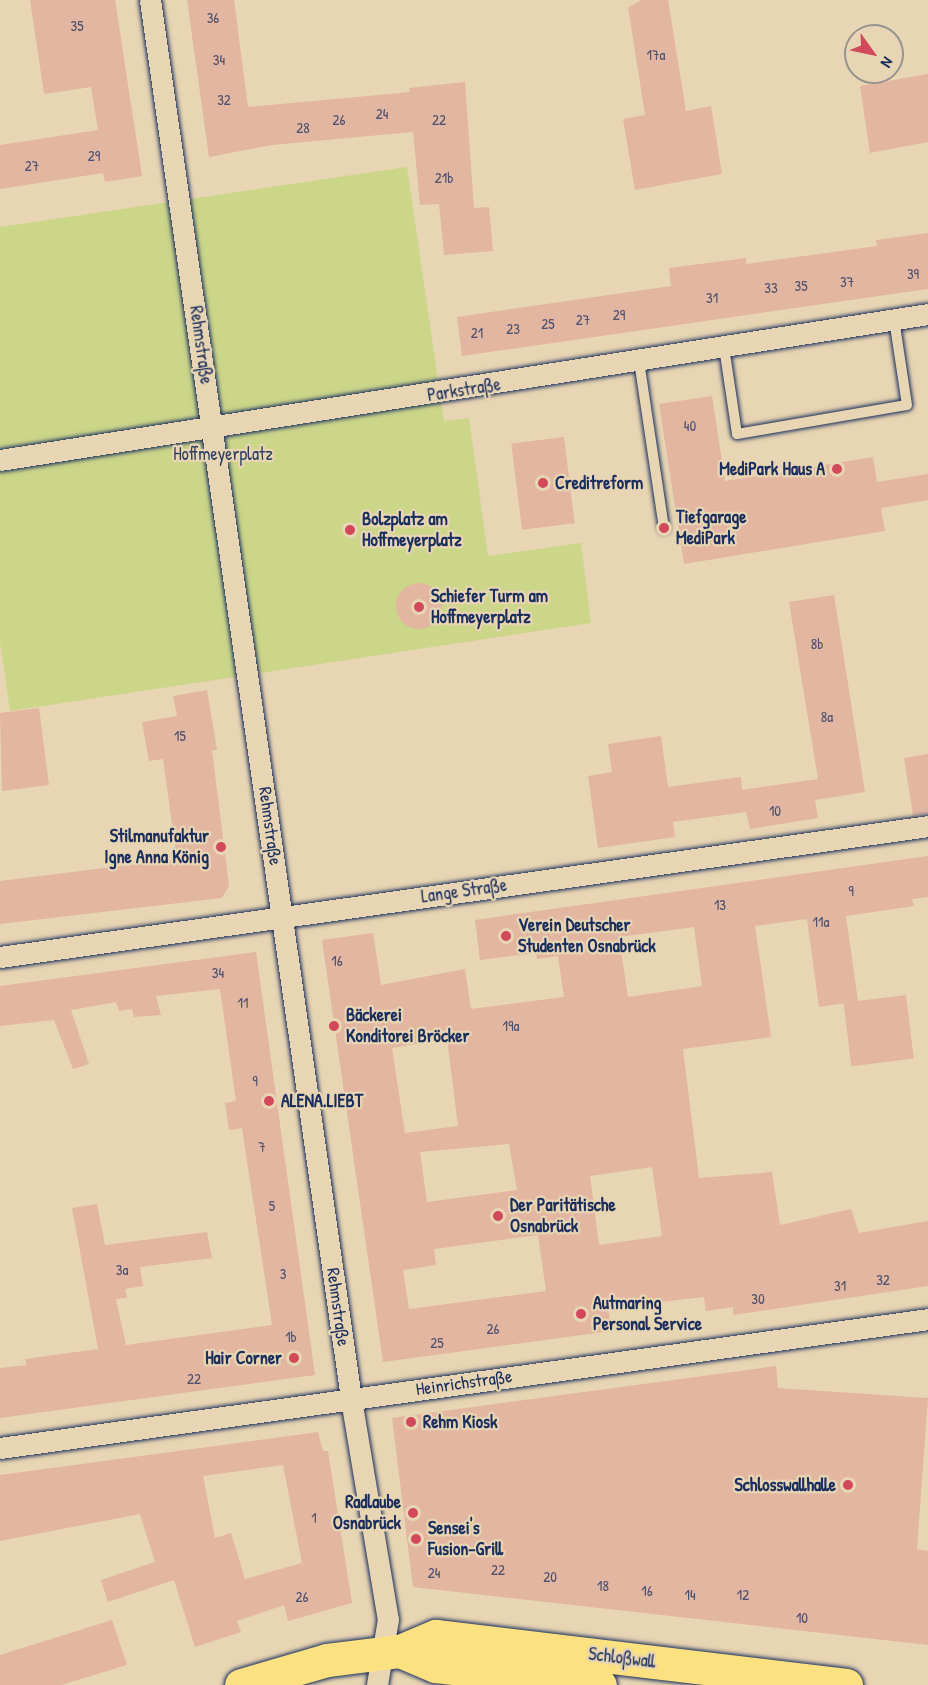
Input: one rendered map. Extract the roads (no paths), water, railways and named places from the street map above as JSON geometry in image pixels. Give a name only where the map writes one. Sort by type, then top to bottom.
[{"type":"main road","name":"Schloßwall","points":[[241,1685],[327,1660],[392,1651],[436,1636],[846,1685]]},
{"type":"main road","name":"Schloßwall","points":[[392,1651],[436,1666],[600,1685]]},
{"type":"street","name":"Rehmstraße","points":[[150,0],[351,1399],[388,1619],[392,1651],[377,1685]]},
{"type":"street","name":"Parkstraße","points":[[0,460],[213,430],[928,314]]},
{"type":"street","name":"Lange Straße","points":[[0,957],[928,826]]},
{"type":"street","name":"Heinrichstraße","points":[[0,1448],[928,1319]]},
{"type":"lane","points":[[724,347],[738,434],[907,405],[894,319]]},
{"type":"lane","points":[[639,361],[664,528]]},
{"type":"place","name":"MediPark Haus A","points":[[837,469]]},
{"type":"place","name":"Creditreform","points":[[543,483]]},
{"type":"place","name":"Tiefgarage MediPark","points":[[664,528]]},
{"type":"place","name":"Bolzplatz am Hoffmeyerplatz","points":[[350,530]]},
{"type":"place","name":"Schiefer Turm am Hoffmeyerplatz","points":[[419,607]]},
{"type":"place","name":"Stilmanufaktur Igne Anna König","points":[[221,847]]},
{"type":"place","name":"Verein Deutscher Studenten Osnabrück","points":[[506,936]]},
{"type":"place","name":"Bäckerei Konditorei Bröcker","points":[[334,1026]]},
{"type":"place","name":"ALENA.LIEBT","points":[[269,1101]]},
{"type":"place","name":"Der Paritätische Osnabrück","points":[[498,1216]]},
{"type":"place","name":"Autmaring Personal Service","points":[[581,1314]]},
{"type":"place","name":"Hair Corner","points":[[294,1358]]},
{"type":"place","name":"Rehm Kiosk","points":[[411,1422]]},
{"type":"place","name":"Schlosswallhalle","points":[[848,1485]]},
{"type":"place","name":"Radlaube Osnabrück","points":[[413,1513]]},
{"type":"place","name":"Sensei's Fusion-Grill","points":[[416,1539]]},
{"type":"park label","name":"Hoffmeyerplatz","points":[[223,454]]}]
